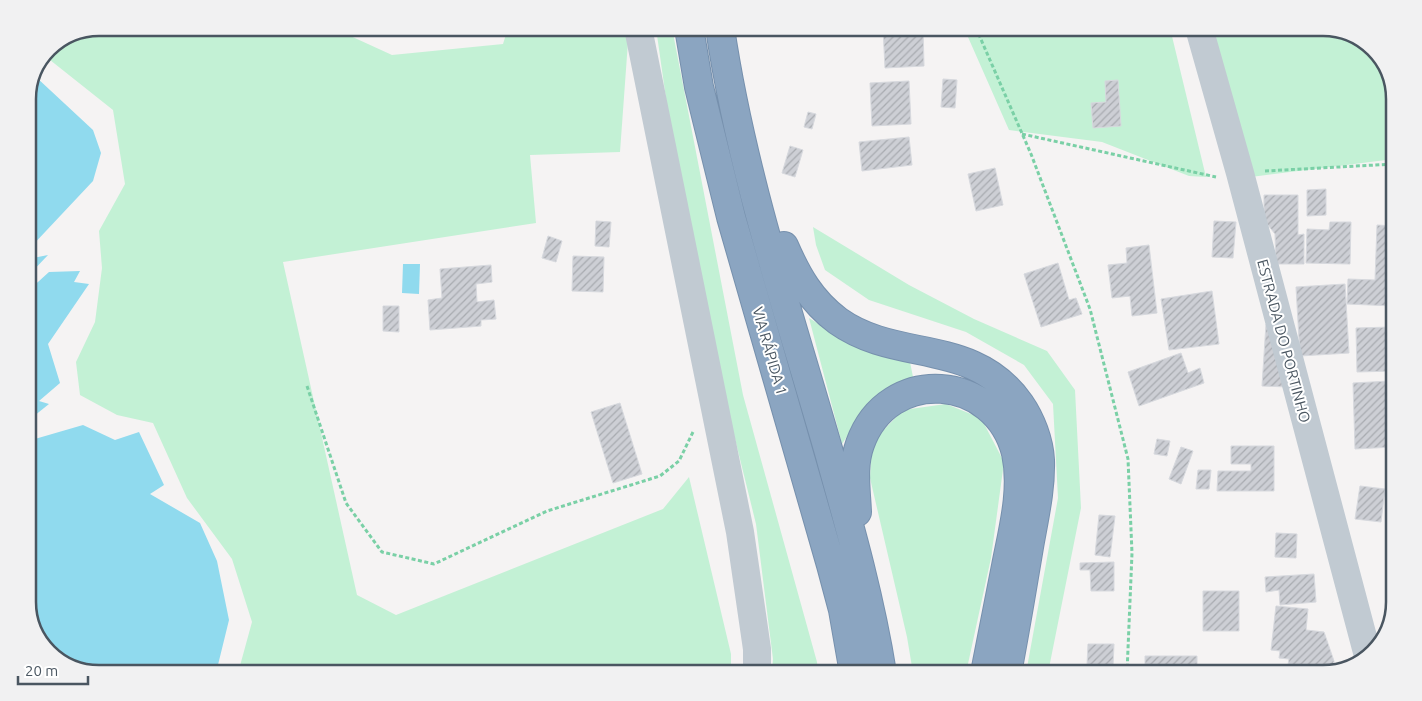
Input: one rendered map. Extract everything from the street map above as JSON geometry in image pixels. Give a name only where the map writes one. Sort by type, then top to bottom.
[{"type":"highway","name":"VIA RÁPIDA 1","points":[[690,36],[699,88],[731,217],[831,565],[843,610],[852,665]]},
{"type":"highway","name":"VIA RÁPIDA 1","points":[[722,36],[746,165],[859,556],[880,665]]},
{"type":"highway","points":[[746,165],[800,280],[821,307],[839,322],[859,333],[881,341],[953,357],[978,366],[1009,389],[1030,422],[1038,449],[1040,477],[1009,665]]},
{"type":"highway","points":[[859,556],[856,460],[865,431],[874,418],[890,403],[909,392],[939,388],[969,395],[994,413],[1011,440],[1016,454],[1018,477],[1016,514],[987,665]]},
{"type":"street","points":[[640,36],[740,532],[757,650],[757,665]]},
{"type":"street","name":"ESTRADA DO PORTINHO","points":[[1200,36],[1240,173],[1366,647]]},
{"type":"path","points":[[979,36],[1022,134],[1090,309],[1128,459],[1132,553],[1127,665]]},
{"type":"path","points":[[1022,134],[1102,150],[1212,177],[1240,173],[1386,164]]},
{"type":"path","points":[[307,386],[346,503],[382,552],[434,564],[548,511],[660,476],[679,461],[696,425]]},
{"type":"green space","points":[[99,36],[350,36],[392,55],[503,44],[506,36],[628,36],[620,152],[530,155],[536,223],[283,262],[357,595],[396,615],[663,509],[689,477],[731,654],[731,665],[240,665],[252,622],[232,559],[187,498],[153,423],[117,415],[80,395],[76,362],[95,322],[102,268],[99,231],[125,184],[113,110],[50,60],[58,52],[75,41]]},
{"type":"green space","points":[[657,36],[674,36],[743,395],[817,665],[773,665],[756,524],[721,382],[680,197]]},
{"type":"green space","points":[[968,36],[1172,36],[1206,177],[1189,176],[1102,142],[1009,130]]},
{"type":"green space","points":[[1207,36],[1335,37],[1358,47],[1370,58],[1379,71],[1385,87],[1386,160],[1243,178]]},
{"type":"green space","points":[[813,227],[909,285],[974,319],[1047,351],[1075,390],[1081,508],[1050,665],[1027,665],[1058,498],[1053,404],[1024,365],[966,332],[869,300],[825,270],[816,245]]},
{"type":"green space","points":[[809,318],[856,347],[910,362],[913,377],[870,401],[842,444]]},
{"type":"green space","points":[[946,404],[981,418],[1004,462],[991,558],[968,665],[912,665],[907,637],[870,478],[872,442],[903,410]]},
{"type":"water","points":[[39,80],[93,130],[101,153],[93,181],[36,242],[36,95]]},
{"type":"water","points":[[48,255],[36,268],[36,257]]},
{"type":"water","points":[[403,264],[420,264],[419,294],[402,293]]},
{"type":"water","points":[[80,271],[74,282],[89,284],[48,344],[60,383],[39,401],[49,404],[36,414],[36,284],[49,272]]},
{"type":"water","points":[[83,425],[115,440],[139,432],[164,485],[150,494],[200,523],[217,561],[229,620],[218,665],[87,664],[64,654],[47,637],[37,614],[36,606],[36,439]]},
{"type":"building","points":[[883,36],[923,36],[924,66],[885,68]]},
{"type":"building","points":[[943,79],[957,80],[955,108],[941,107]]},
{"type":"building","points":[[1118,80],[1121,126],[1093,128],[1091,103],[1106,102],[1105,81]]},
{"type":"building","points":[[909,81],[911,124],[872,126],[870,83]]},
{"type":"building","points":[[808,112],[816,114],[812,129],[804,127]]},
{"type":"building","points":[[909,137],[912,165],[862,171],[859,142]]},
{"type":"building","points":[[790,146],[803,150],[795,177],[782,173]]},
{"type":"building","points":[[995,168],[1003,205],[976,211],[968,174]]},
{"type":"building","points":[[1326,189],[1326,215],[1307,216],[1307,190]]},
{"type":"building","points":[[1264,195],[1298,195],[1298,235],[1304,234],[1304,264],[1276,264],[1275,234],[1264,220]]},
{"type":"building","points":[[596,221],[611,222],[609,247],[595,246]]},
{"type":"building","points":[[1214,221],[1236,222],[1233,258],[1212,257]]},
{"type":"building","points":[[1330,222],[1351,222],[1350,264],[1306,263],[1307,229],[1329,230]]},
{"type":"building","points":[[1377,225],[1386,226],[1386,306],[1347,304],[1348,279],[1375,280]]},
{"type":"building","points":[[548,236],[562,241],[556,262],[542,258]]},
{"type":"building","points":[[1149,245],[1157,313],[1132,316],[1130,296],[1112,298],[1108,265],[1127,263],[1126,248]]},
{"type":"building","points":[[573,256],[604,257],[603,292],[572,291]]},
{"type":"building","points":[[1058,263],[1069,300],[1076,298],[1082,314],[1041,327],[1024,274]]},
{"type":"building","points":[[491,265],[492,282],[476,284],[477,302],[494,300],[496,319],[481,320],[481,326],[430,330],[428,300],[442,298],[440,269]]},
{"type":"building","points":[[1345,284],[1349,353],[1300,356],[1296,287]]},
{"type":"building","points":[[1212,291],[1219,344],[1169,350],[1161,299]]},
{"type":"building","points":[[383,306],[399,306],[399,332],[383,331]]},
{"type":"building","points":[[1266,324],[1274,324],[1288,387],[1262,386]]},
{"type":"building","points":[[1386,327],[1386,371],[1357,372],[1356,328]]},
{"type":"building","points":[[1181,353],[1188,373],[1200,368],[1204,383],[1139,406],[1128,372]]},
{"type":"building","points":[[1386,381],[1386,447],[1355,449],[1353,383]]},
{"type":"building","points":[[620,403],[642,474],[613,483],[591,412]]},
{"type":"building","points":[[1157,439],[1170,441],[1167,456],[1154,454]]},
{"type":"building","points":[[1231,446],[1274,446],[1274,491],[1217,491],[1218,471],[1251,471],[1251,464],[1231,464]]},
{"type":"building","points":[[1181,447],[1193,451],[1181,484],[1169,479]]},
{"type":"building","points":[[1198,470],[1211,470],[1209,489],[1196,489]]},
{"type":"building","points":[[1360,486],[1385,489],[1381,522],[1355,519]]},
{"type":"building","points":[[1099,515],[1115,516],[1110,557],[1095,555]]},
{"type":"building","points":[[1276,533],[1297,534],[1296,558],[1275,557]]},
{"type":"building","points":[[1114,562],[1114,591],[1091,591],[1090,570],[1080,570],[1080,563]]},
{"type":"building","points":[[1314,574],[1316,602],[1280,605],[1279,590],[1266,592],[1265,577]]},
{"type":"building","points":[[1203,591],[1239,591],[1239,631],[1203,631]]},
{"type":"building","points":[[1276,606],[1308,609],[1306,630],[1324,632],[1334,664],[1288,665],[1289,659],[1279,658],[1280,651],[1271,650]]},
{"type":"building","points":[[1088,644],[1114,644],[1113,665],[1087,665]]},
{"type":"building","points":[[1145,656],[1197,656],[1197,665],[1145,665]]}]
